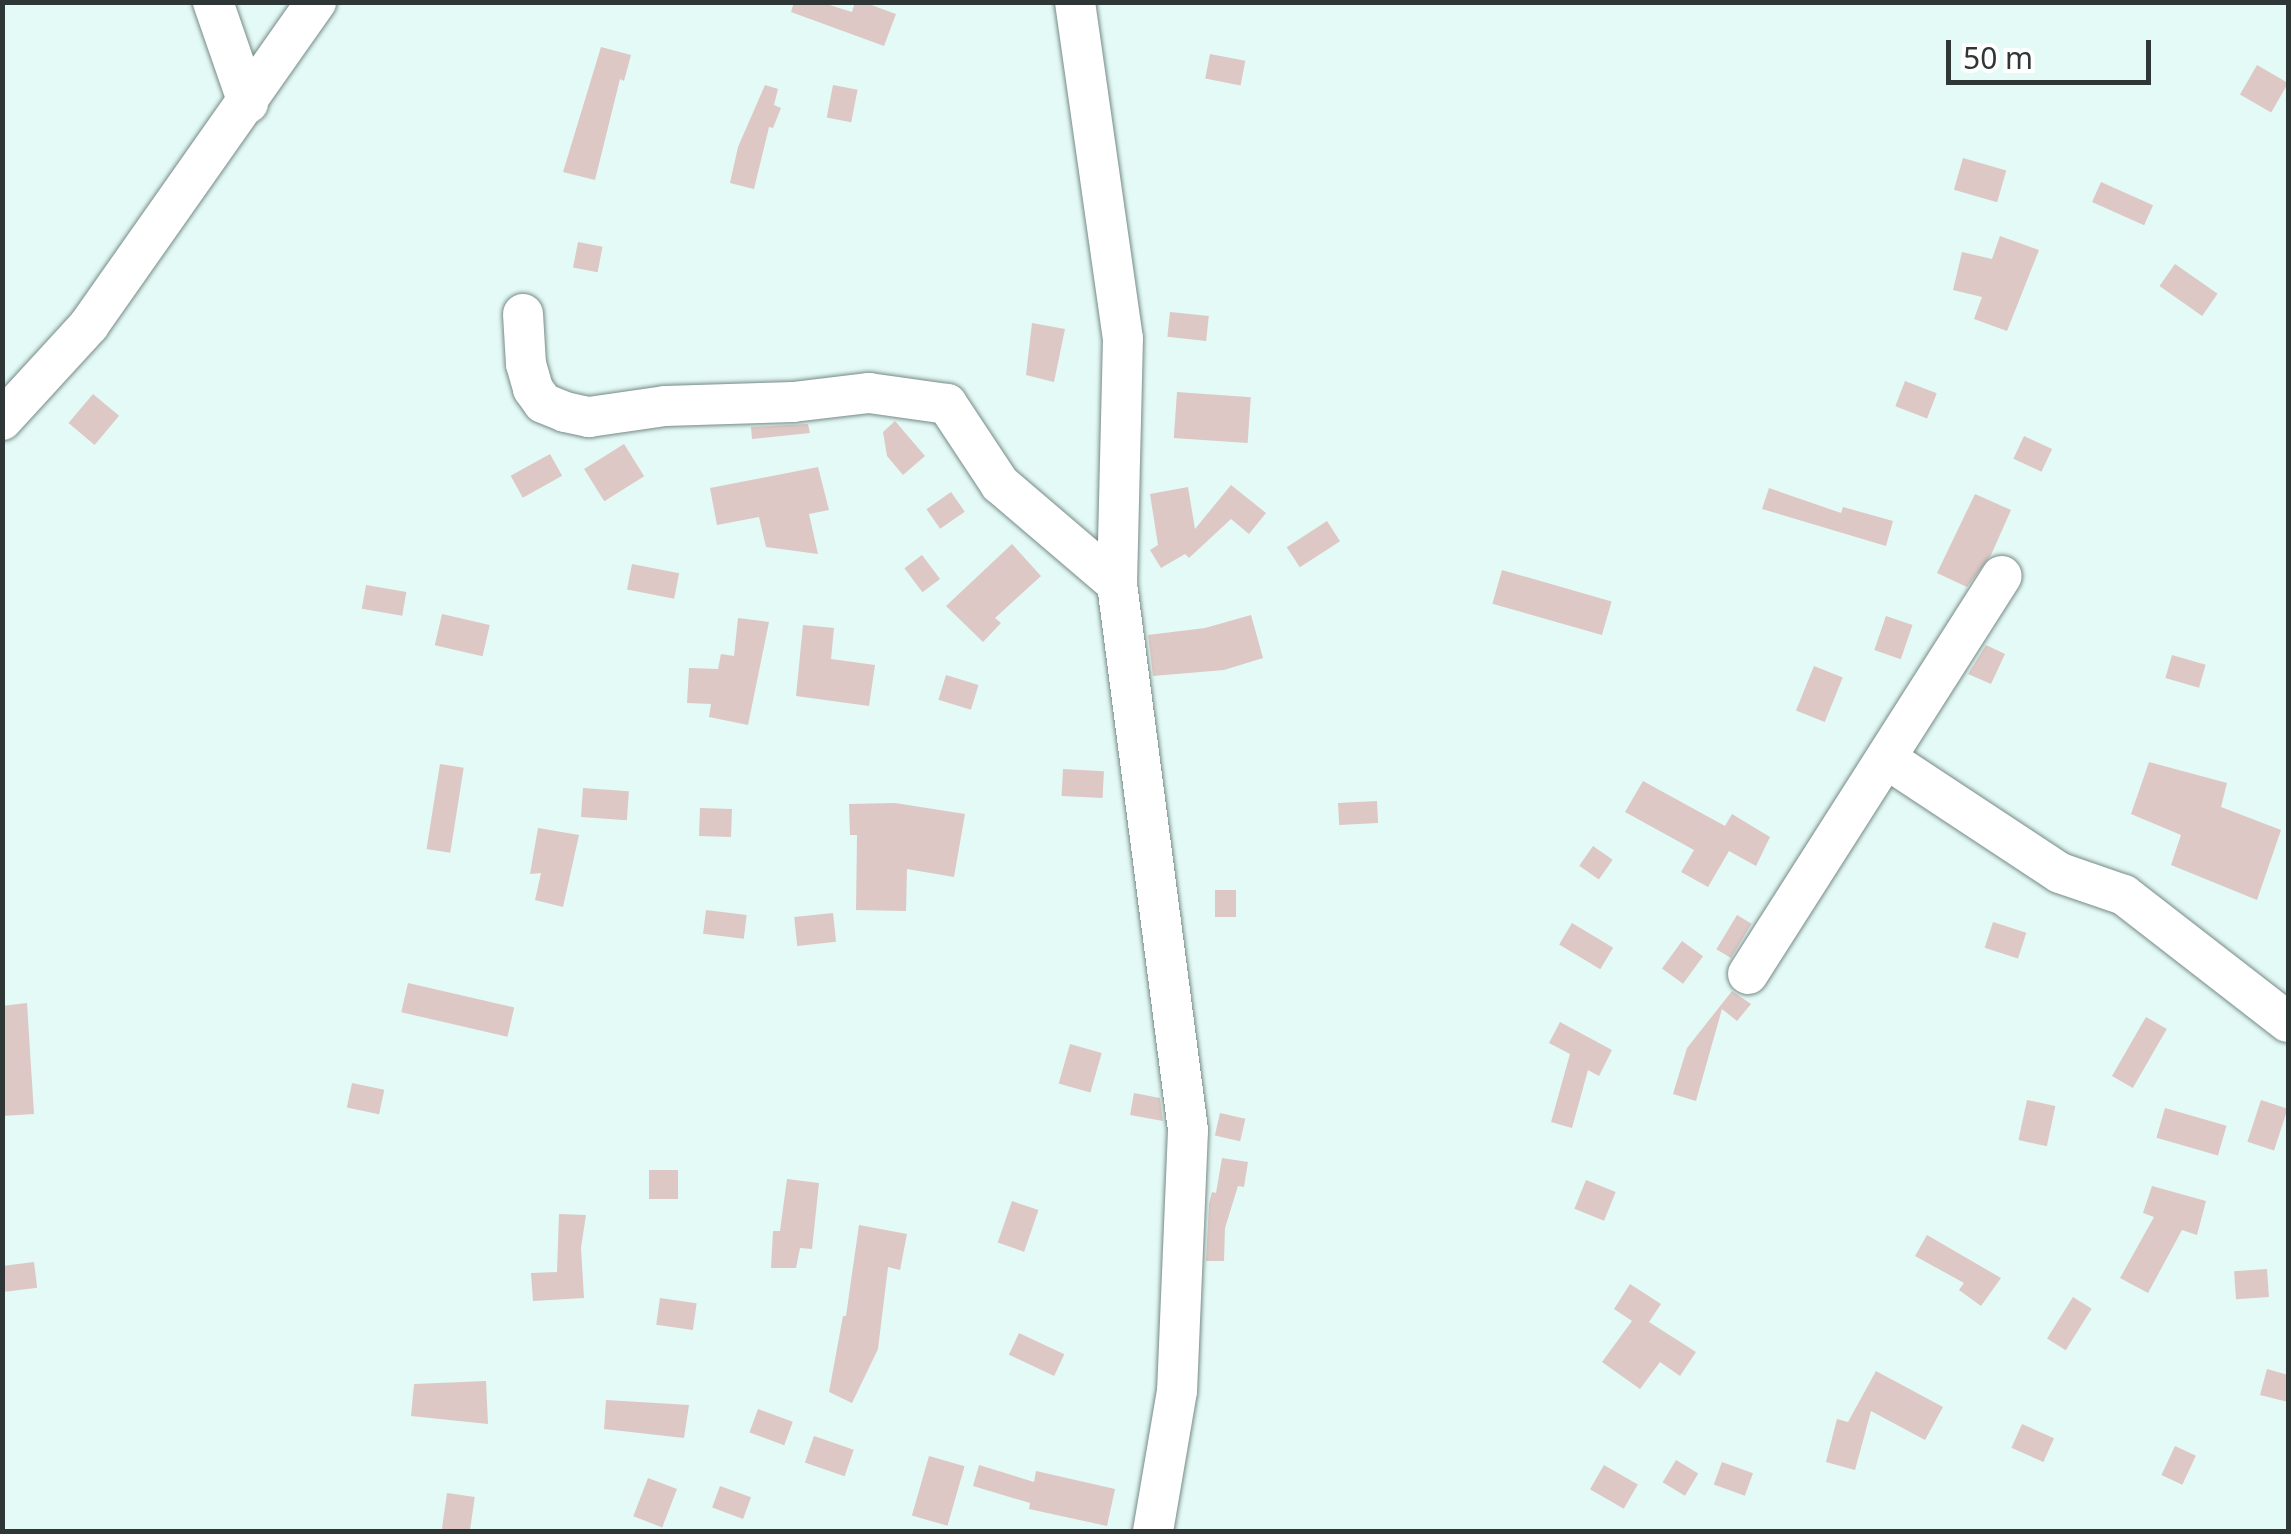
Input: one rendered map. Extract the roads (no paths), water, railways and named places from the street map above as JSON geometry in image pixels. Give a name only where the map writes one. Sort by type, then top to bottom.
[{"type":"street","points":[[213,2],[248,103]]},
{"type":"street","points":[[2,420],[89,325],[316,2]]},
{"type":"street","points":[[1075,2],[1123,338],[1118,584],[1188,1130],[1177,1390],[1153,1532]]},
{"type":"street","points":[[523,314],[526,364],[533,388],[543,402],[566,412],[590,417],[665,406],[762,404],[869,393],[947,404],[1000,484],[1118,584]]},
{"type":"street","points":[[1748,974],[2002,576]]},
{"type":"street","points":[[1887,759],[2060,873],[2124,894],[2288,1022]]}]
